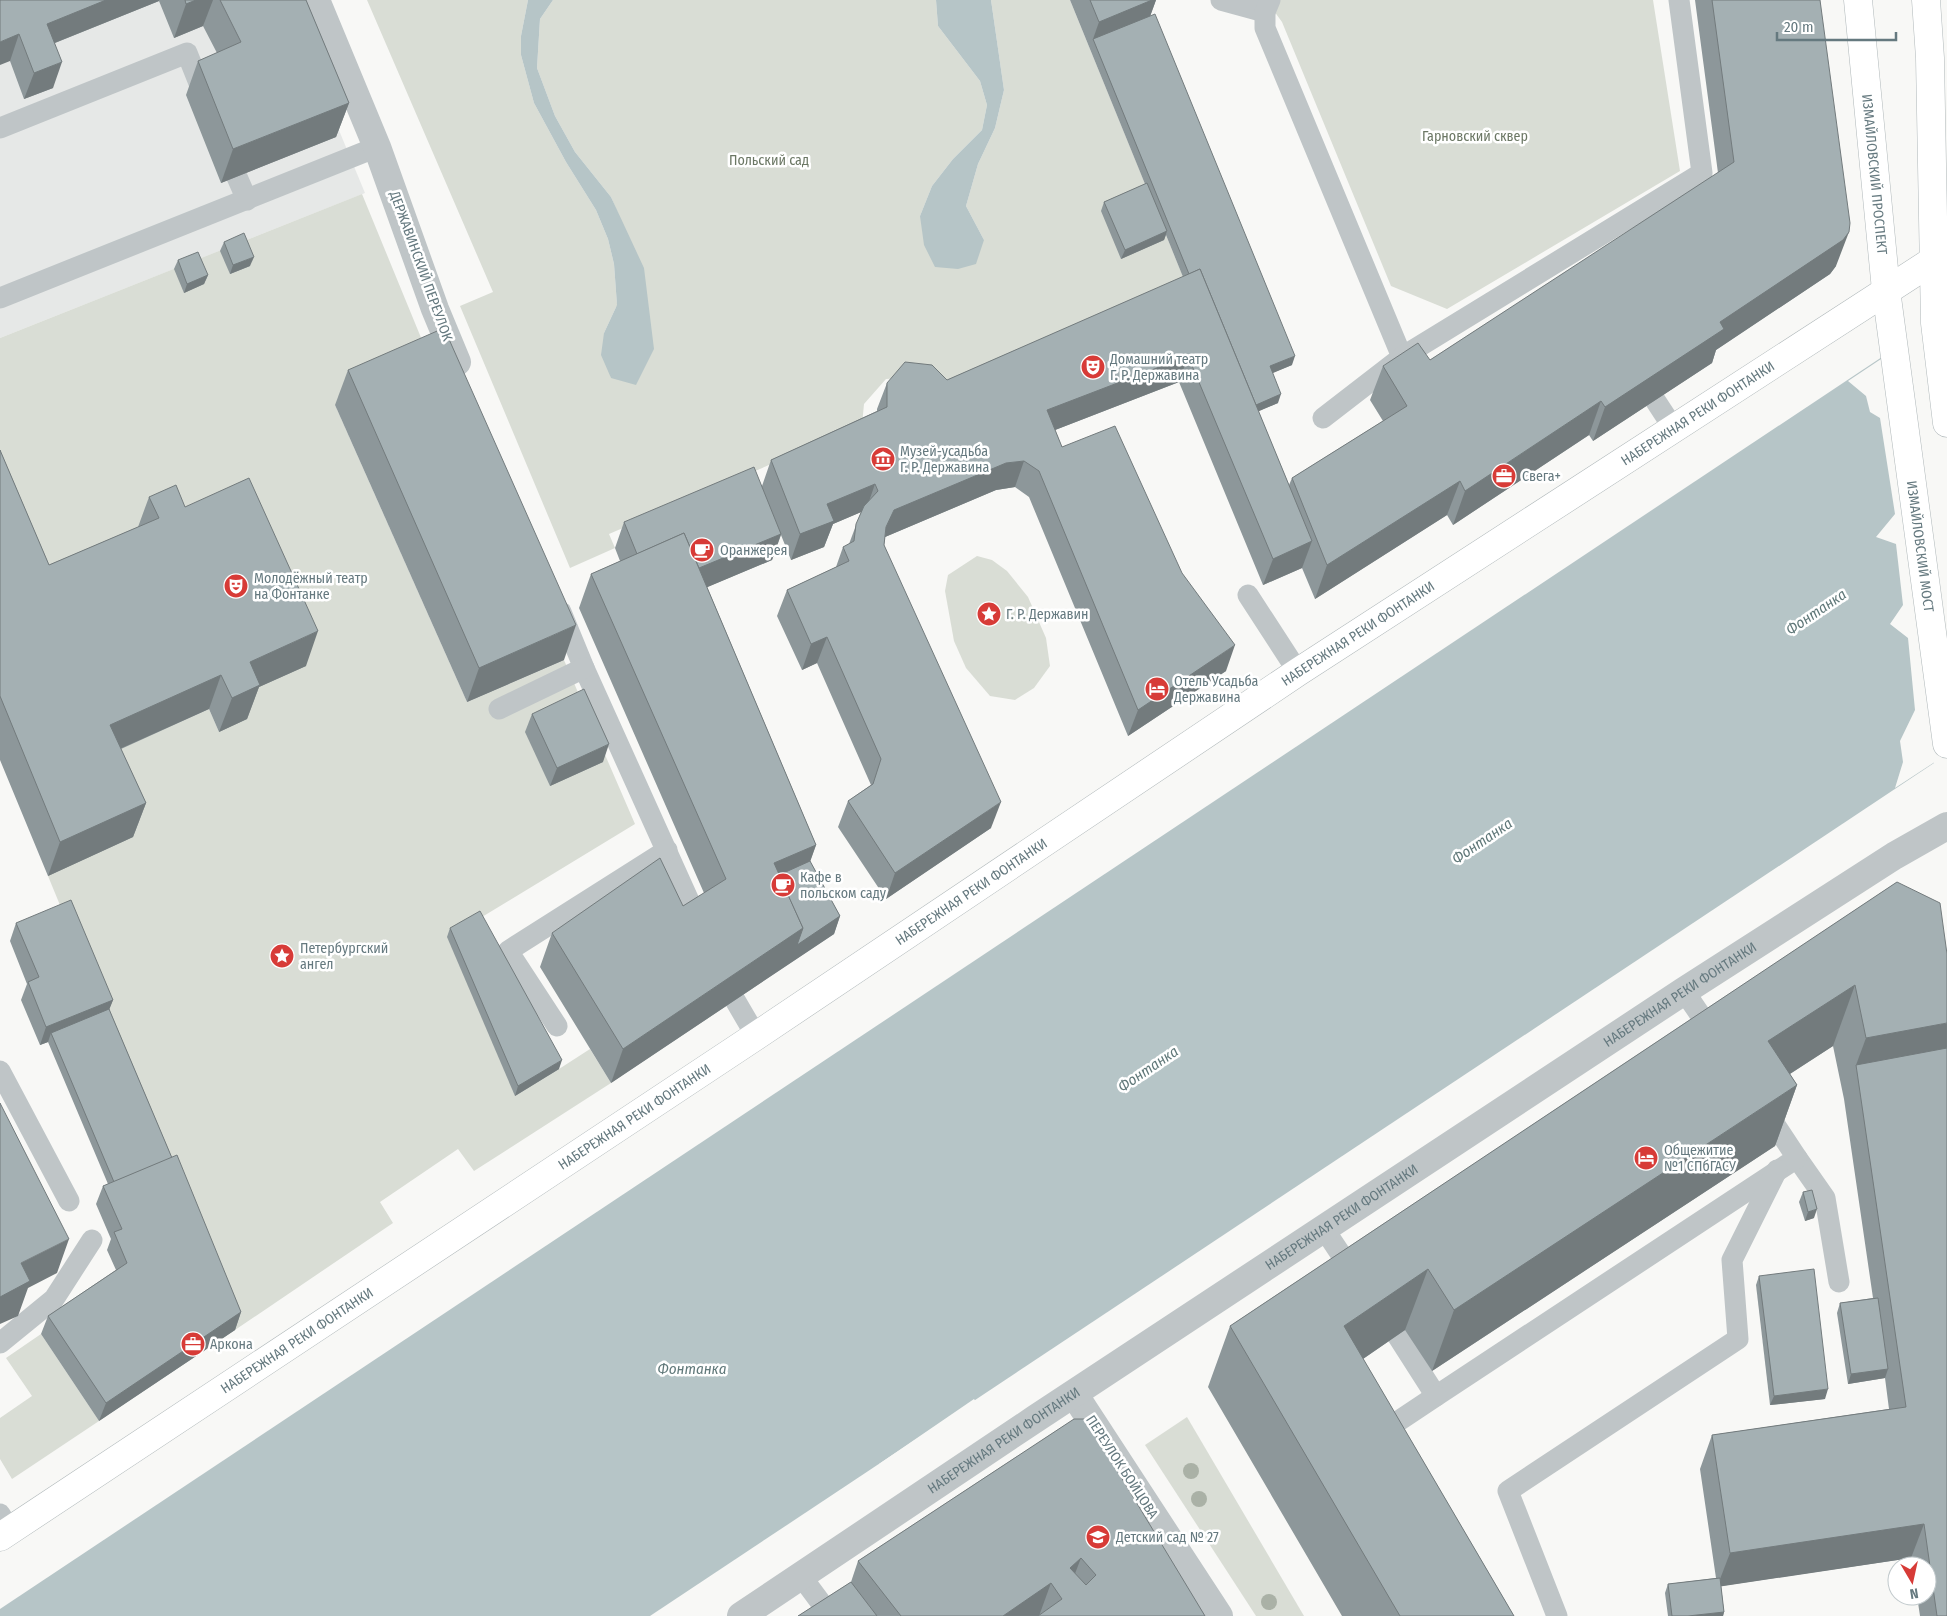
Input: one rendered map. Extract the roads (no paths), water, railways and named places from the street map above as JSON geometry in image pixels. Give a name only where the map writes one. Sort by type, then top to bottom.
[{"type":"main road","name":"ИЗМАЙЛОВСКИЙ ПРОСПЕКТ","points":[[1858,0],[1886,290],[1894,349]]},
{"type":"main road","points":[[1926,0],[1940,256],[1935,323],[1947,423]]},
{"type":"main road","name":"НАБЕРЕЖНАЯ РЕКИ ФОНТАНКИ","points":[[3,1527],[756,1036],[1298,672],[1940,256]]},
{"type":"main road","name":"ИЗМАЙЛОВСКИЙ МОСТ","points":[[1894,349],[1947,744]]},
{"type":"street","name":"ДЕРЖАВИНСКИЙ ПЕРЕУЛОК","points":[[316,0],[377,147],[435,309],[466,382]]},
{"type":"street","name":"НАБЕРЕЖНАЯ РЕКИ ФОНТАНКИ","points":[[741,1616],[1684,991],[1894,856],[1947,826]]},
{"type":"street","name":"ПЕРЕУЛОК БОЙЦОВА","points":[[1074,1394],[1219,1616]]},
{"type":"lane","points":[[1221,0],[1268,6],[1265,28],[1402,358]]},
{"type":"lane","points":[[1323,418],[1402,358],[1567,266],[1702,173],[1679,0]]},
{"type":"lane","points":[[0,128],[186,53],[201,88]]},
{"type":"lane","points":[[0,298],[377,147]]},
{"type":"lane","points":[[237,177],[247,200]]},
{"type":"lane","points":[[1655,400],[1674,429]]},
{"type":"lane","points":[[1248,595],[1298,672]]},
{"type":"lane","points":[[555,596],[584,668],[699,923]]},
{"type":"lane","points":[[500,710],[584,668]]},
{"type":"lane","points":[[557,1026],[508,951],[666,850]]},
{"type":"lane","points":[[1684,991],[1722,1046]]},
{"type":"lane","points":[[735,1000],[756,1036]]},
{"type":"lane","points":[[0,1071],[68,1201]]},
{"type":"lane","points":[[1756,1096],[1825,1198],[1839,1282]]},
{"type":"lane","points":[[1399,1455],[1385,1430],[1797,1158]]},
{"type":"lane","points":[[1557,1616],[1508,1491],[1738,1339],[1732,1260],[1777,1170]]},
{"type":"lane","points":[[1324,1229],[1361,1284]]},
{"type":"lane","points":[[0,1343],[54,1299],[92,1240]]},
{"type":"lane","points":[[1397,1335],[1436,1396]]},
{"type":"lane","points":[[800,1576],[830,1615]]},
{"type":"water","points":[[528,0],[553,0],[540,19],[537,68],[555,116],[575,152],[611,197],[644,268],[654,349],[636,385],[611,378],[601,355],[604,333],[617,305],[614,264],[608,239],[596,210],[566,162],[534,103],[521,55],[521,36]]},
{"type":"water","points":[[936,0],[991,0],[1004,90],[995,128],[978,164],[966,206],[984,240],[976,264],[958,269],[935,267],[924,245],[920,216],[932,186],[953,159],[982,130],[987,105],[980,81],[938,26]]},
{"type":"water","name":"Фонтанка","points":[[1894,349],[1934,763],[650,1616],[0,1616],[0,1609]]},
{"type":"place","name":"Домашний театр Г. Р. Державина","points":[[1093,367]]},
{"type":"place","name":"Музей-усадьба Г. Р. Державина","points":[[883,459]]},
{"type":"place","name":"Свега+","points":[[1504,476]]},
{"type":"place","name":"Оранжерея","points":[[702,550]]},
{"type":"place","name":"Молодёжный театр на Фонтанке","points":[[236,586]]},
{"type":"place","name":"Г. Р. Державин","points":[[989,614]]},
{"type":"place","name":"Отель Усадьба Державина","points":[[1157,689]]},
{"type":"place","name":"Кафе в польском саду","points":[[783,885]]},
{"type":"place","name":"Петербургский ангел","points":[[282,956]]},
{"type":"place","name":"Общежитие №1 СПбГАСУ","points":[[1646,1158]]},
{"type":"place","name":"Аркона","points":[[193,1344]]},
{"type":"place","name":"Детский сад № 27","points":[[1098,1537]]},
{"type":"park label","name":"Гарновский сквер","points":[[1475,136]]},
{"type":"park label","name":"Польский сад","points":[[769,160]]}]
